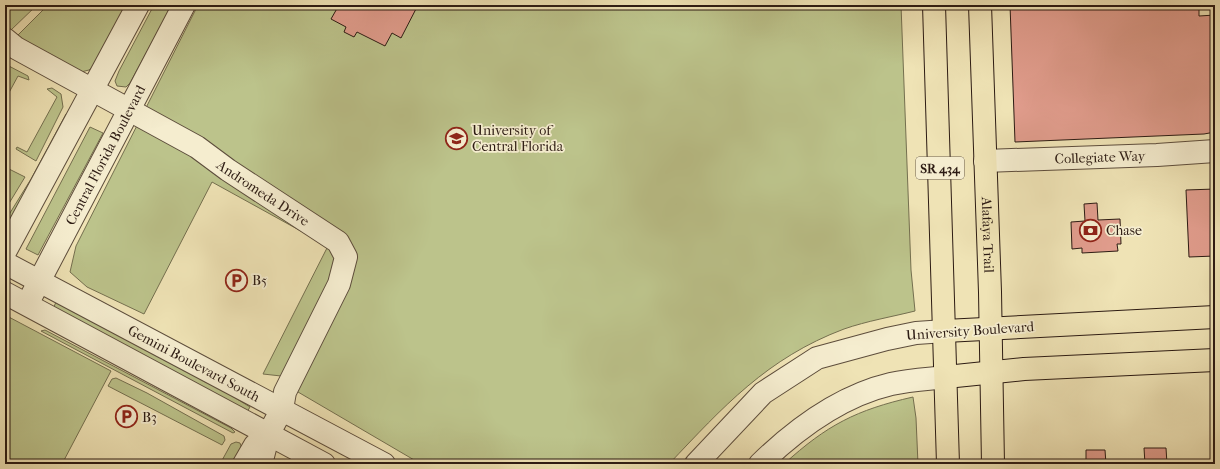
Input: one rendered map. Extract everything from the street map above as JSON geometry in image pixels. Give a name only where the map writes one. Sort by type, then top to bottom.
[{"type":"main road","name":"SR 434","points":[[934,5],[948,464]]},
{"type":"main road","name":"Alafaya Trail","points":[[980,5],[986,160],[994,464]]},
{"type":"main road","name":"University Boulevard","points":[[945,331],[1215,317]]},
{"type":"main road","points":[[946,377],[1215,360]]},
{"type":"street","points":[[5,252],[138,5]]},
{"type":"street","name":"Central Florida Boulevard","points":[[27,305],[184,5]]},
{"type":"street","name":"Andromeda Drive","points":[[5,39],[16,48],[197,147],[228,170],[338,242],[346,257],[339,284],[285,392],[282,409],[269,433]]},
{"type":"street","name":"Collegiate Way","points":[[986,160],[1158,155],[1215,151]]},
{"type":"street","name":"Gemini Boulevard South","points":[[5,263],[384,464]]},
{"type":"street","name":"Gemini Boulevard South","points":[[5,293],[269,433],[324,464]]},
{"type":"street","name":"University Boulevard","points":[[696,464],[763,393],[817,358],[887,339],[916,333],[945,331]]},
{"type":"street","points":[[760,464],[781,444],[813,419],[854,397],[890,384],[946,377]]},
{"type":"street","points":[[244,464],[255,445],[269,433]]},
{"type":"street","points":[[261,464],[269,433]]},
{"type":"green space","points":[[5,5],[37,5],[11,30],[5,23]]},
{"type":"green space","points":[[48,5],[128,5],[96,64],[89,70],[81,72],[30,45],[17,36]]},
{"type":"green space","points":[[154,5],[172,5],[130,83],[126,87],[117,86],[115,81],[119,71]]},
{"type":"green space","name":"University of Central Florida","points":[[198,5],[901,5],[911,270],[915,311],[870,321],[844,329],[792,354],[769,369],[748,386],[708,423],[669,464],[421,464],[298,392],[281,376],[263,374],[328,246],[212,182],[144,314],[87,287],[70,272],[76,246]]},
{"type":"green space","points":[[5,64],[28,76],[29,80],[18,76],[5,100]]},
{"type":"green space","points":[[52,88],[61,94],[63,107],[36,161],[16,149],[17,147],[27,152],[57,97],[47,89]]},
{"type":"green space","points":[[66,114],[69,118],[5,230],[5,221],[31,179]]},
{"type":"green space","points":[[90,127],[103,133],[38,255],[26,249]]},
{"type":"green space","points":[[5,167],[25,177],[5,210]]},
{"type":"green space","points":[[56,302],[229,394],[250,407],[247,412],[53,309]]},
{"type":"green space","points":[[5,315],[111,371],[62,464],[5,464]]},
{"type":"green space","points":[[45,330],[231,428],[235,432],[233,433],[41,331]]},
{"type":"green space","points":[[116,378],[147,393],[224,436],[225,440],[222,445],[108,386],[112,379]]},
{"type":"green space","points":[[913,397],[916,418],[918,464],[784,464],[814,439],[843,421],[875,407]]},
{"type":"green space","points":[[236,442],[240,443],[241,448],[235,464],[220,464],[231,444]]},
{"type":"building","points":[[339,5],[418,5],[401,38],[392,33],[385,46],[357,32],[354,37],[344,32],[346,27],[331,19]]},
{"type":"building","points":[[1010,5],[1199,5],[1199,16],[1215,15],[1215,132],[1204,134],[1015,142]]},
{"type":"building","points":[[1215,189],[1215,256],[1189,257],[1186,190]]},
{"type":"building","points":[[1097,203],[1098,220],[1120,219],[1121,244],[1117,244],[1118,251],[1082,253],[1082,248],[1072,249],[1071,222],[1085,221],[1084,204]]},
{"type":"building","points":[[1144,448],[1166,448],[1167,464],[1145,464]]},
{"type":"building","points":[[1086,450],[1105,450],[1106,464],[1086,464]]},
{"type":"place","name":"University of Central Florida","points":[[456,138]]},
{"type":"place","name":"Chase","points":[[1090,230]]},
{"type":"place","name":"B5","points":[[236,280]]},
{"type":"place","name":"B3","points":[[127,417]]}]
